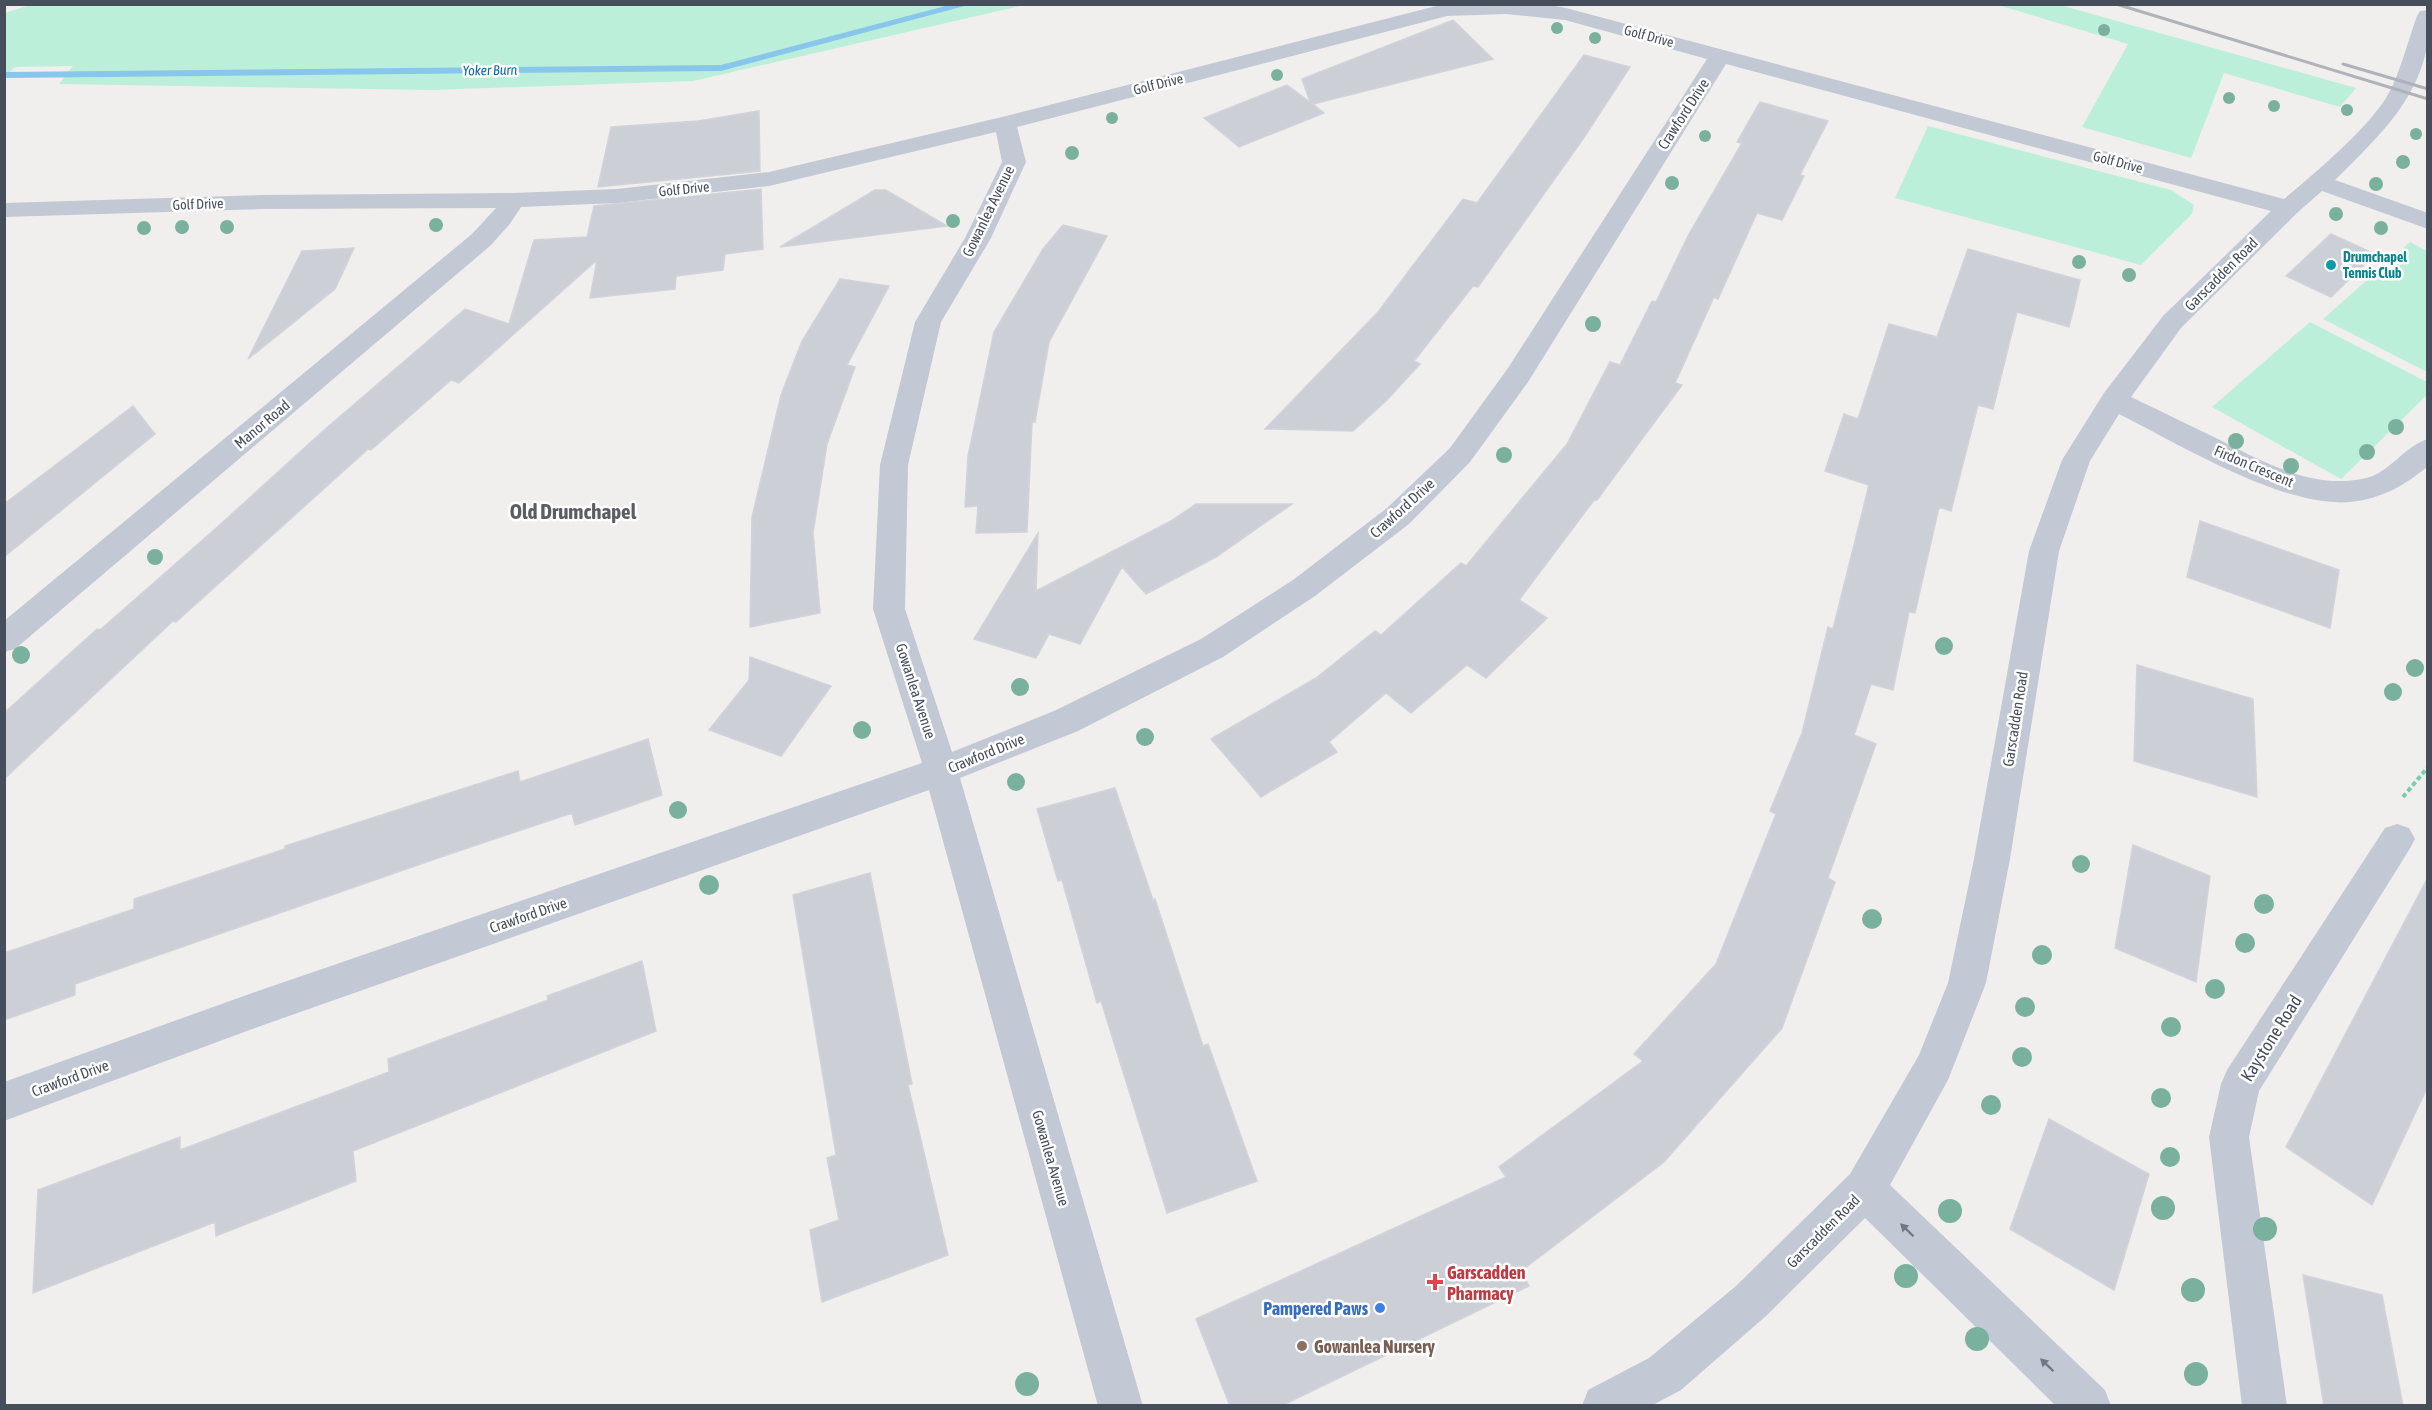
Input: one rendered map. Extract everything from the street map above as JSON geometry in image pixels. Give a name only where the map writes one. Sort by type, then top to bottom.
[{"type":"street","name":"Golf Drive","points":[[5,211],[263,202],[513,200],[617,196],[770,179],[1005,123],[1416,18],[1480,6],[1534,8],[1566,14],[2288,208]]},
{"type":"street","name":"Garscadden Road","points":[[1604,1406],[1665,1374],[1751,1301],[1865,1189],[1934,1067],[1967,982],[1992,859],[2044,551],[2076,460],[2114,400],[2172,322],[2288,208],[2319,182],[2380,120],[2398,97],[2427,16]]},
{"type":"street","name":"Crawford Drive","points":[[4,1102],[255,1010],[941,771],[1066,721],[1212,648],[1304,588],[1398,516],[1460,455],[1518,375],[1720,56]]},
{"type":"street","name":"Gowanlea Avenue","points":[[1005,123],[1014,162],[978,238],[928,322],[894,465],[889,609],[941,771],[1121,1406]]},
{"type":"street","points":[[2319,182],[2427,222]]},
{"type":"street","name":"Manor Road","points":[[4,640],[481,240],[500,220],[513,200]]},
{"type":"street","name":"Firdon Crescent","points":[[2114,400],[2256,470],[2302,486],[2334,492],[2372,488],[2406,468],[2427,449]]},
{"type":"street","name":"Kaystone Road","points":[[2265,1406],[2229,1137],[2241,1084],[2397,840]]},
{"type":"street","points":[[1865,1189],[2089,1406]]},
{"type":"green space","points":[[30,5],[1024,5],[693,81],[432,90],[59,84],[73,66],[15,67],[5,76],[5,13]]},
{"type":"green space","points":[[1998,5],[2060,5],[2356,88],[2340,107],[2224,73],[2191,158],[2082,127],[2128,44]]},
{"type":"green space","points":[[1928,126],[2171,190],[2194,205],[2192,214],[2141,265],[1895,198]]},
{"type":"green space","points":[[2410,242],[2427,251],[2427,372],[2323,319]]},
{"type":"green space","points":[[2310,322],[2427,382],[2427,395],[2341,479],[2212,407]]},
{"type":"building","points":[[1453,20],[1493,59],[1313,104],[1324,113],[1239,147],[1204,118],[1287,85],[1310,102],[1302,79]]},
{"type":"building","points":[[1584,55],[1630,67],[1583,139],[1478,287],[1473,286],[1414,361],[1420,364],[1387,400],[1353,431],[1265,429],[1378,312],[1463,199],[1477,203]]},
{"type":"building","points":[[1760,102],[1828,121],[1800,175],[1804,176],[1782,220],[1757,213],[1718,299],[1714,297],[1675,383],[1682,385],[1519,600],[1547,618],[1486,678],[1467,665],[1411,713],[1386,693],[1329,742],[1337,752],[1261,797],[1211,739],[1316,678],[1375,631],[1381,635],[1461,563],[1466,566],[1567,444],[1610,362],[1620,365],[1652,301],[1656,302],[1689,234],[1742,143],[1737,142]]},
{"type":"building","points":[[759,111],[760,171],[598,187],[611,127],[698,121]]},
{"type":"building","points":[[761,189],[763,249],[725,254],[723,270],[676,276],[675,289],[590,298],[597,260],[459,383],[451,380],[371,450],[368,449],[176,622],[173,621],[4,779],[4,713],[97,629],[100,630],[323,431],[465,309],[509,324],[534,240],[587,237],[594,206]]},
{"type":"building","points":[[875,190],[886,190],[947,226],[780,247]]},
{"type":"building","points":[[1063,225],[1107,236],[1049,342],[1035,422],[1032,422],[1027,532],[976,533],[978,506],[965,507],[968,456],[994,332],[1043,249]]},
{"type":"building","name":"Drumchapel Tennis Club","points":[[2331,234],[2375,254],[2331,297],[2286,276]]},
{"type":"building","points":[[354,248],[335,289],[248,359],[302,251]]},
{"type":"building","points":[[1968,249],[2080,280],[2075,303],[2069,327],[2017,312],[1993,409],[1978,405],[1951,511],[1939,507],[1915,613],[1909,612],[1893,690],[1871,684],[1854,735],[1876,744],[1828,878],[1835,882],[1782,1028],[1664,1162],[1521,1271],[1529,1286],[1281,1406],[1230,1406],[1196,1319],[1506,1177],[1499,1167],[1643,1061],[1634,1054],[1716,964],[1776,814],[1770,811],[1802,733],[1828,627],[1833,629],[1869,485],[1825,471],[1844,414],[1858,419],[1889,324],[1937,337]]},
{"type":"building","points":[[840,279],[889,286],[847,365],[855,367],[827,444],[813,533],[820,613],[750,627],[752,517],[781,395],[802,341]]},
{"type":"building","points":[[133,406],[155,434],[4,557],[4,504]]},
{"type":"building","points":[[1196,504],[1292,504],[1216,557],[1146,594],[1122,567],[1080,644],[1049,634],[1036,658],[974,639],[1038,533],[1036,591],[1171,521]]},
{"type":"building","points":[[2200,521],[2339,570],[2330,628],[2187,577]]},
{"type":"building","points":[[750,657],[831,686],[781,756],[709,730],[749,680]]},
{"type":"building","points":[[2137,665],[2253,699],[2257,797],[2134,761]]},
{"type":"building","points":[[648,739],[662,795],[575,825],[572,813],[438,858],[75,984],[75,995],[4,1020],[4,953],[134,909],[134,899],[285,849],[285,846],[518,771],[520,782]]},
{"type":"building","points":[[1115,788],[1153,900],[1155,899],[1203,1046],[1208,1044],[1257,1181],[1167,1213],[1101,1001],[1097,1003],[1062,880],[1058,881],[1037,809]]},
{"type":"building","points":[[2133,845],[2210,876],[2196,982],[2115,948]]},
{"type":"building","points":[[870,873],[912,1084],[908,1085],[948,1255],[822,1302],[810,1230],[839,1220],[827,1158],[836,1155],[793,895]]},
{"type":"building","points":[[2427,879],[2427,1088],[2372,1205],[2286,1147]]},
{"type":"building","points":[[642,961],[656,1031],[353,1151],[356,1181],[216,1236],[215,1222],[33,1293],[38,1190],[180,1137],[180,1150],[389,1072],[388,1059],[548,1000],[547,996]]},
{"type":"building","points":[[2049,1119],[2149,1174],[2114,1290],[2010,1229]]},
{"type":"building","points":[[2303,1275],[2382,1295],[2403,1406],[2324,1406]]},
{"type":"waterway","name":"Yoker Burn","points":[[4,75],[721,68],[967,4]]},
{"type":"railway","points":[[2116,4],[2428,99]]},
{"type":"railway","points":[[2343,64],[2428,89]]},
{"type":"place","name":"Drumchapel Tennis Club","points":[[2331,265]]},
{"type":"place","name":"Garscadden Pharmacy","points":[[1435,1282]]},
{"type":"place","name":"Pampered Paws","points":[[1380,1308]]},
{"type":"place","name":"Gowanlea Nursery","points":[[1302,1346]]},
{"type":"district","name":"Old Drumchapel","points":[[573,511]]}]
